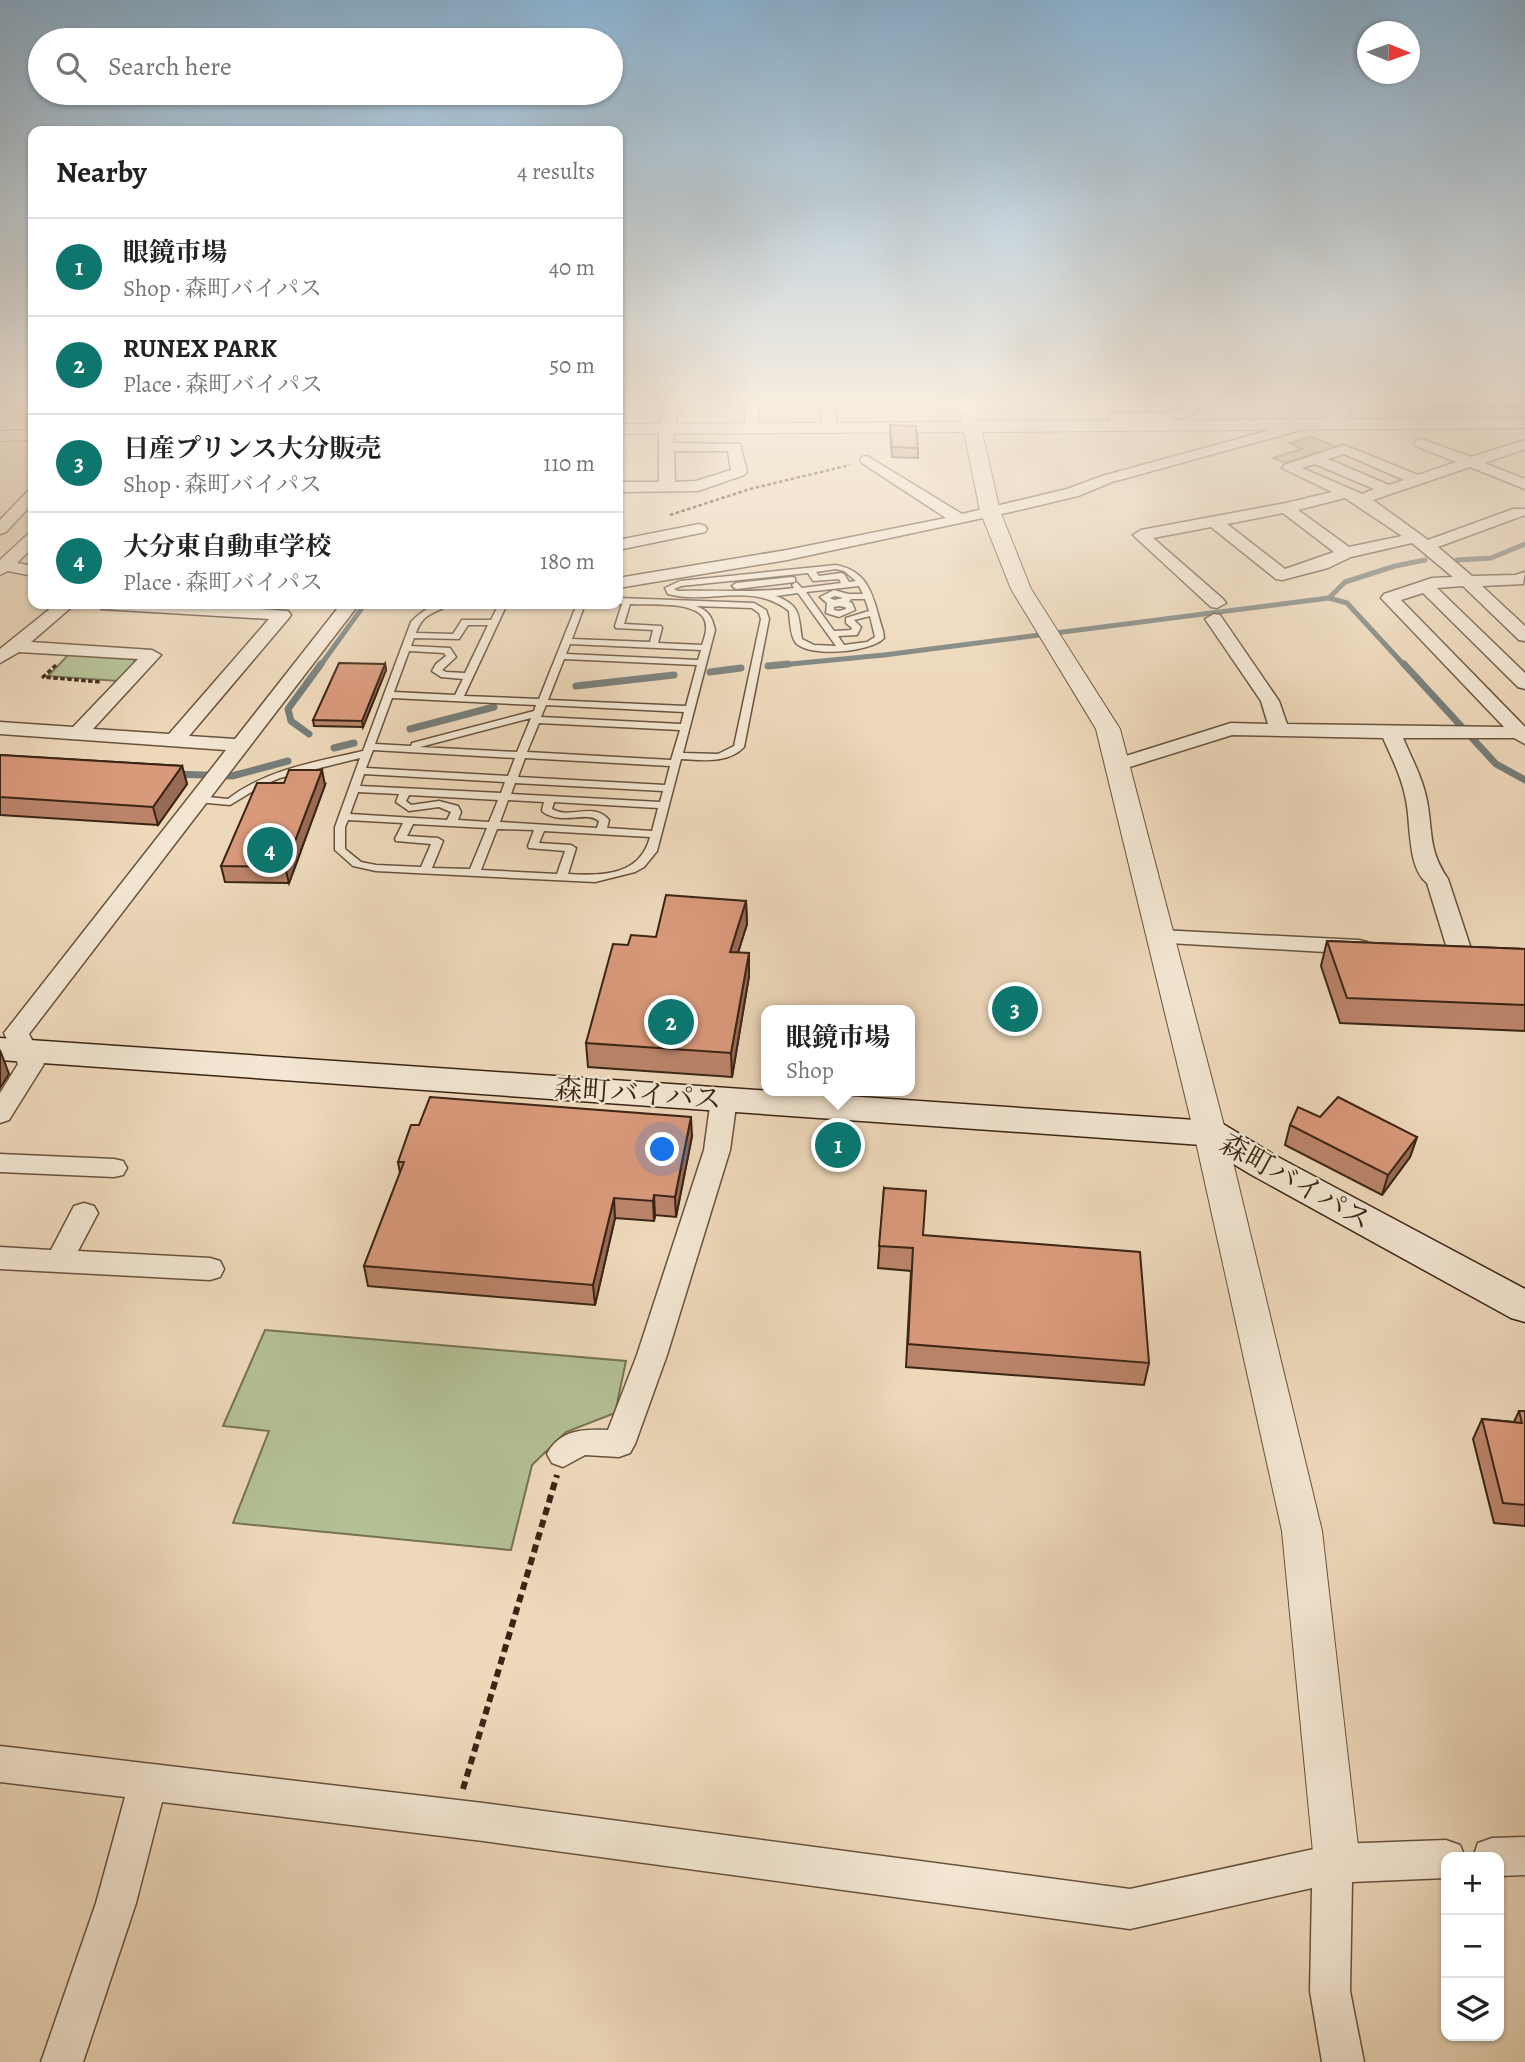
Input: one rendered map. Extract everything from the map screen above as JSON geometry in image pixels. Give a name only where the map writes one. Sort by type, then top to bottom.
[{"type":"main road","name":"森町バイパス","points":[[12,1049],[1210,1133],[1263,1165],[1525,1307]]},
{"type":"street","points":[[0,529],[27,500]]},
{"type":"street","points":[[930,500],[959,519]]},
{"type":"street","points":[[988,500],[1021,589],[1108,729],[1210,1133],[1302,1531],[1337,1863],[1332,1886],[1330,1991],[1343,2062]]},
{"type":"street","points":[[623,547],[661,558],[816,550],[1038,500]]},
{"type":"street","points":[[1279,729],[1270,701],[1216,611],[1141,534],[1330,500]]},
{"type":"street","points":[[1360,500],[1421,542],[1525,636]]},
{"type":"street","points":[[1286,508],[1346,553]]},
{"type":"street","points":[[1215,522],[1282,575],[1322,564],[1346,553],[1421,542],[1519,512]]},
{"type":"street","points":[[623,580],[661,558],[699,529]]},
{"type":"street","points":[[2,567],[28,543]]},
{"type":"street","points":[[2,567],[28,570]]},
{"type":"street","points":[[1522,581],[1465,580],[1426,586],[1390,598],[1522,735]]},
{"type":"street","points":[[1426,586],[1525,683]]},
{"type":"street","points":[[7,652],[60,609]]},
{"type":"street","points":[[174,741],[282,615],[202,609]]},
{"type":"street","points":[[0,1114],[31,1064],[12,1049],[16,1033],[346,609]]},
{"type":"street","points":[[7,652],[71,649],[152,655],[77,734]]},
{"type":"street","points":[[1501,711],[1525,711]]},
{"type":"street","points":[[0,728],[240,746]]},
{"type":"street","points":[[1117,765],[1231,729],[1522,735]]},
{"type":"street","points":[[1395,732],[1391,734],[1403,758],[1417,802],[1419,838],[1432,877],[1437,879],[1451,916],[1462,958]]},
{"type":"street","points":[[1160,937],[1381,949]]},
{"type":"street","points":[[1435,955],[1488,960]]},
{"type":"street","points":[[563,1454],[580,1442],[619,1444],[652,1355],[717,1150],[724,1099]]},
{"type":"street","points":[[0,1163],[114,1168]]},
{"type":"street","points":[[59,1261],[84,1213]]},
{"type":"street","points":[[0,1258],[210,1269]]},
{"type":"street","points":[[0,1764],[455,1819],[1130,1909],[1337,1863],[1441,1859]]},
{"type":"street","points":[[62,2062],[116,1902],[148,1782]]},
{"type":"street","points":[[1504,1857],[1525,1856]]},
{"type":"lane","points":[[435,609],[421,615],[406,648],[343,817],[338,840],[342,853],[353,862],[376,868],[594,879],[631,870],[648,858],[657,834],[706,648],[710,620],[701,611],[678,598],[671,592],[670,586],[789,576],[810,569],[846,568],[858,574],[863,583],[880,638],[844,647],[814,649],[801,644],[792,608],[782,600],[765,594]]},
{"type":"lane","points":[[810,569],[816,579],[841,576],[847,585]]},
{"type":"lane","points":[[789,576],[831,634],[844,647]]},
{"type":"lane","points":[[623,601],[765,594],[863,583]]},
{"type":"lane","points":[[867,596],[848,597],[834,593],[824,597],[829,602],[873,614]]},
{"type":"lane","points":[[839,603],[848,597]]},
{"type":"lane","points":[[210,784],[230,802],[244,790],[263,782],[368,750],[676,759],[730,754],[739,747],[765,619],[763,612],[754,606],[678,598]]},
{"type":"lane","points":[[458,698],[501,609]]},
{"type":"lane","points":[[474,874],[579,609]]},
{"type":"lane","points":[[622,609],[619,626],[658,628],[653,646]]},
{"type":"lane","points":[[831,634],[855,633],[857,627],[850,623],[850,618],[873,614]]},
{"type":"lane","points":[[844,647],[873,614]]},
{"type":"lane","points":[[411,635],[456,637],[464,622],[494,623]]},
{"type":"lane","points":[[566,641],[706,648]]},
{"type":"lane","points":[[406,648],[447,650],[451,657],[439,666],[438,671],[444,675],[468,677]]},
{"type":"lane","points":[[560,656],[702,663]]},
{"type":"lane","points":[[389,695],[690,709]]},
{"type":"lane","points":[[586,722],[592,705]]},
{"type":"lane","points":[[401,749],[536,717],[685,727]]},
{"type":"lane","points":[[360,771],[669,788]]},
{"type":"lane","points":[[354,789],[664,805]]},
{"type":"lane","points":[[405,791],[401,802],[406,807],[421,808],[439,804],[454,808],[456,812],[451,823]]},
{"type":"lane","points":[[550,799],[547,810],[553,815],[565,817],[585,812],[599,815],[604,820],[601,831]]},
{"type":"lane","points":[[343,817],[657,834]]},
{"type":"lane","points":[[409,821],[400,839],[438,841],[425,871]]},
{"type":"lane","points":[[540,828],[533,846],[571,848],[561,878]]},
{"type":"path","points":[[666,516],[715,500]]},
{"type":"path","points":[[71,649],[43,677],[125,684]]},
{"type":"path","points":[[455,1819],[563,1454]]},
{"type":"green space","points":[[70,653],[132,657],[136,663],[118,681],[48,676]]},
{"type":"green space","points":[[265,1330],[626,1361],[615,1413],[566,1432],[532,1465],[511,1550],[233,1523],[269,1431],[223,1426]]},
{"type":"building","points":[[339,663],[385,664],[362,721],[313,720]]},
{"type":"building","points":[[0,755],[182,766],[153,807],[0,797]]},
{"type":"building","points":[[289,770],[322,770],[285,867],[221,866],[257,783],[284,783]]},
{"type":"building","points":[[666,895],[746,901],[730,952],[749,953],[731,1053],[586,1043],[613,944],[628,945],[631,935],[656,937]]},
{"type":"building","points":[[1327,941],[1525,949],[1525,1005],[1347,998]]},
{"type":"building","points":[[430,1097],[691,1117],[675,1197],[654,1195],[653,1201],[614,1198],[593,1285],[364,1266],[404,1162],[398,1162],[411,1125],[419,1125]]},
{"type":"building","points":[[1338,1097],[1417,1137],[1388,1175],[1290,1125],[1298,1107],[1320,1117]]},
{"type":"building","points":[[884,1188],[926,1191],[923,1235],[1140,1252],[1149,1363],[908,1344],[913,1248],[879,1246]]},
{"type":"building","points":[[1519,1411],[1525,1411],[1525,1505],[1503,1503],[1482,1419],[1522,1423]]},
{"type":"waterway","points":[[1457,560],[1491,558],[1525,544]]},
{"type":"waterway","points":[[1329,598],[1345,582],[1395,566],[1425,560]]},
{"type":"waterway","points":[[770,666],[884,655],[1329,598]]},
{"type":"waterway","points":[[1329,598],[1347,603],[1405,666]]},
{"type":"waterway","points":[[320,666],[361,609]]},
{"type":"waterway","points":[[309,734],[291,721],[288,709],[321,664]]},
{"type":"waterway","points":[[768,666],[788,664]]},
{"type":"waterway","points":[[1404,664],[1496,764],[1525,780]]},
{"type":"waterway","points":[[710,672],[741,668]]},
{"type":"waterway","points":[[576,686],[674,675]]},
{"type":"waterway","points":[[410,729],[494,707]]},
{"type":"waterway","points":[[334,748],[354,743]]},
{"type":"waterway","points":[[174,774],[232,776],[288,761]]},
{"type":"place","name":"大分東自動車学校","points":[[270,850]]},
{"type":"place","name":"日産プリンス大分販売","points":[[1015,1009]]},
{"type":"place","name":"RUNEX PARK","points":[[671,1022]]},
{"type":"place","name":"眼鏡市場","points":[[838,1145]]}]
